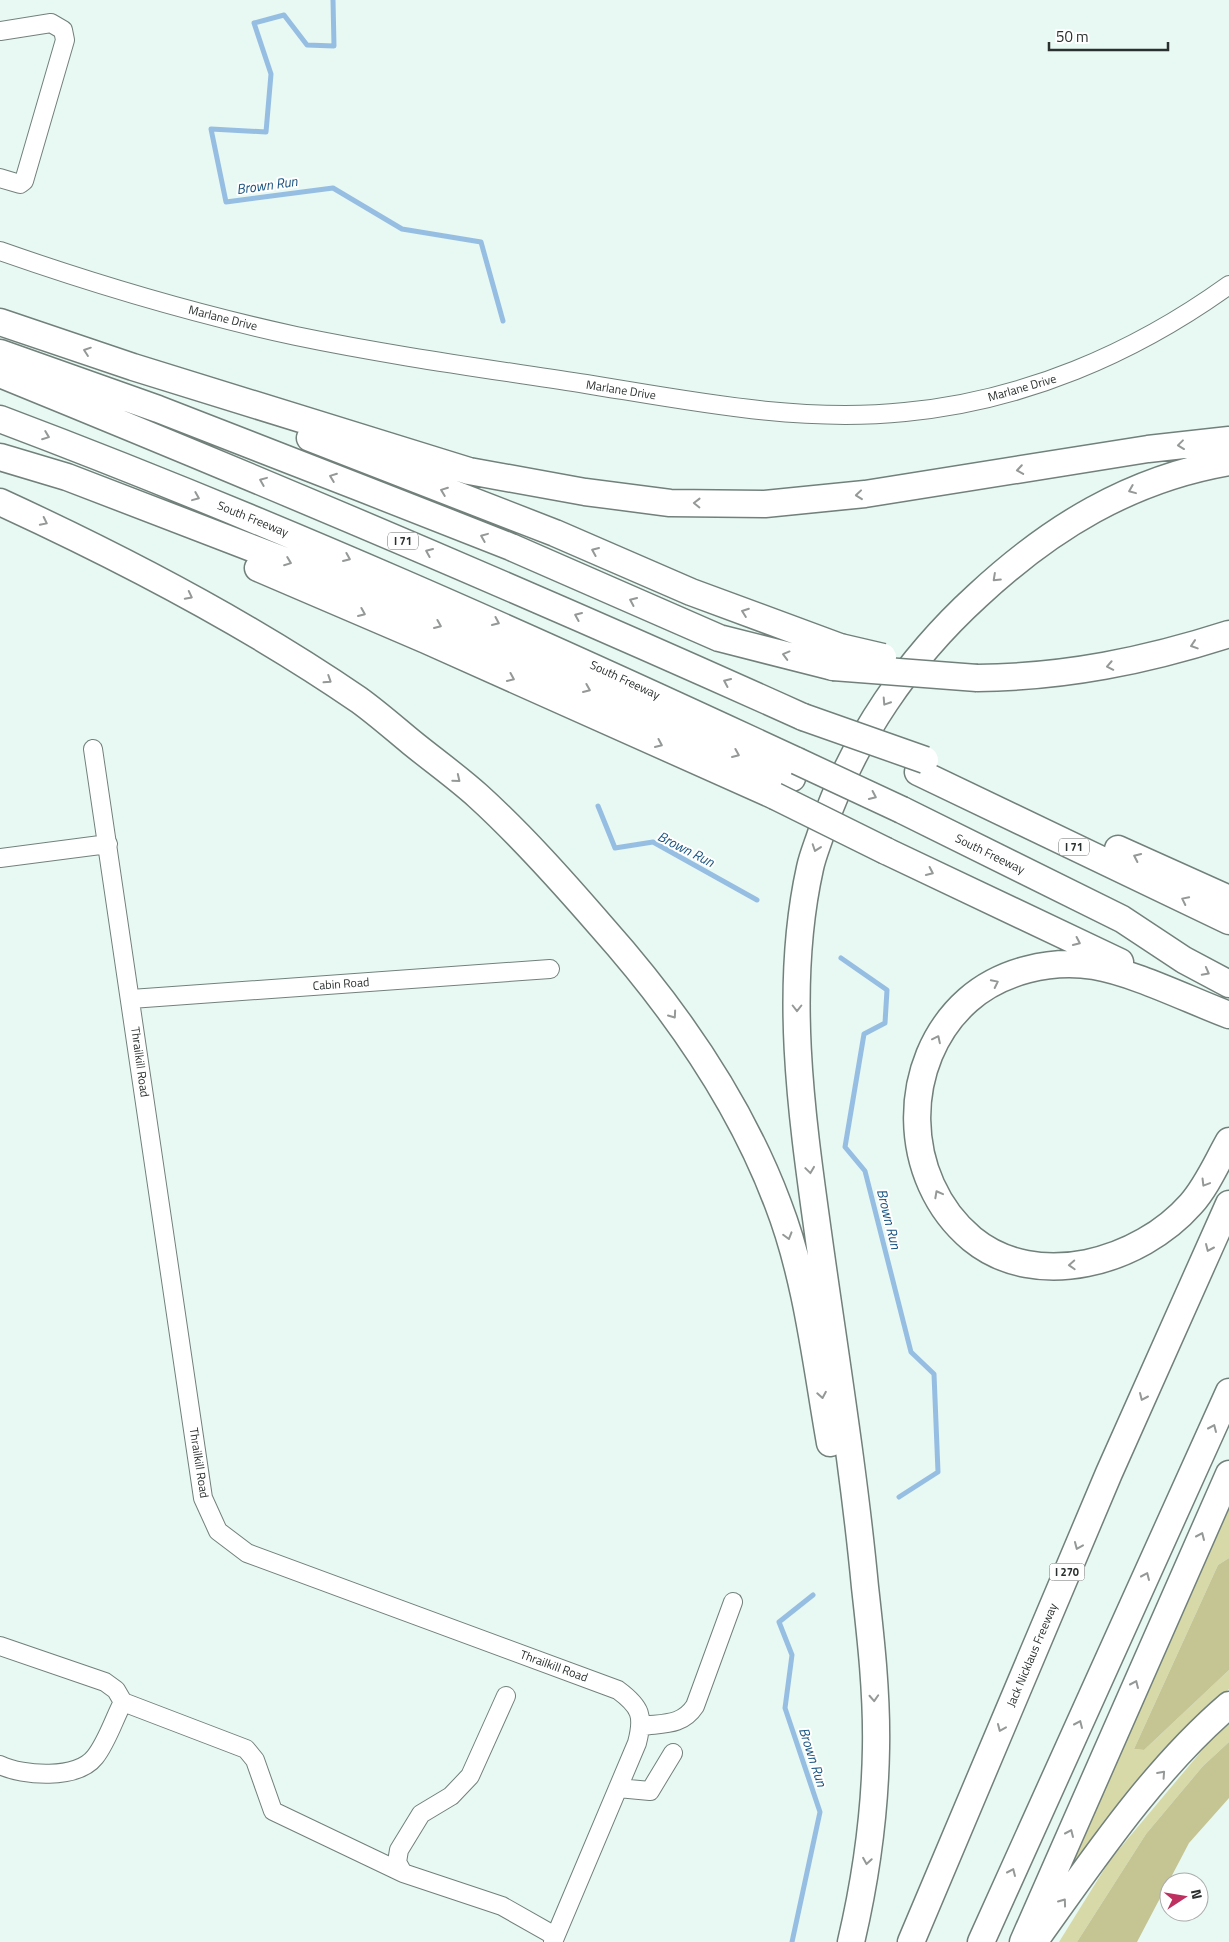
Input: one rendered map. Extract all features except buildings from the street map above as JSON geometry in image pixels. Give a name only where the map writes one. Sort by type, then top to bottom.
[{"type":"highway","points":[[0,322],[133,366],[469,471],[585,492],[670,503],[765,504],[865,494],[1148,449],[1229,440]]},
{"type":"highway","points":[[0,353],[158,409],[511,547],[719,638],[977,678],[1042,676],[1107,667],[1174,652],[1229,634]]},
{"type":"highway","points":[[133,366],[427,485],[555,533],[837,657]]},
{"type":"highway","name":"I 71","points":[[0,374],[303,498],[612,630],[803,716],[922,766],[1229,921]]},
{"type":"highway","name":"South Freeway","points":[[0,419],[308,541],[442,598],[788,778],[895,830],[1122,919],[1184,960],[1229,984]]},
{"type":"highway","points":[[0,457],[29,467],[46,478],[426,640],[788,778],[895,830],[1229,1015]]},
{"type":"highway","points":[[851,1942],[868,1855],[874,1799],[876,1746],[872,1650],[860,1532],[808,1160],[798,1046],[797,947],[811,865],[834,795],[861,740],[904,675],[948,622],[1006,569],[1093,508],[1166,477],[1229,462]]},
{"type":"highway","points":[[0,502],[44,522],[230,618],[362,702],[478,796],[564,883],[645,975],[721,1083],[751,1140],[779,1206],[808,1317],[847,1533],[872,1650]]},
{"type":"highway","points":[[922,766],[1229,899]]},
{"type":"highway","points":[[1229,1015],[1117,972],[1094,966],[1052,965],[1012,975],[992,983],[974,996],[942,1027],[925,1066],[917,1107],[916,1130],[920,1153],[929,1176],[938,1195],[959,1227],[986,1249],[999,1255],[1016,1261],[1052,1266],[1090,1264],[1125,1253],[1159,1234],[1191,1204],[1229,1141]]},
{"type":"highway","name":"Jack Nicklaus Freeway","points":[[910,1942],[1109,1473],[1229,1204]]},
{"type":"highway","points":[[981,1942],[1229,1392]]},
{"type":"highway","points":[[1023,1942],[1229,1474]]},
{"type":"highway","points":[[1034,1942],[1125,1816],[1209,1722],[1229,1705]]},
{"type":"street","points":[[0,31],[51,23],[62,30],[65,40],[24,181],[20,184],[0,178]]},
{"type":"street","name":"Marlane Drive","points":[[0,251],[87,281],[158,302],[296,336],[426,360],[700,402],[828,415],[868,415],[934,408],[990,398],[1040,384],[1128,348],[1197,308],[1229,285]]},
{"type":"street","name":"Thrailkill Road","points":[[93,748],[203,1498],[218,1531],[247,1553],[618,1690],[632,1700],[640,1714],[642,1726]]},
{"type":"street","points":[[0,858],[108,844]]},
{"type":"street","name":"Cabin Road","points":[[131,999],[550,969]]},
{"type":"street","points":[[0,1646],[104,1682],[116,1690],[123,1702],[246,1749],[255,1760],[273,1811],[403,1873],[502,1906],[554,1939],[642,1726],[677,1721],[689,1716],[695,1706],[733,1602]]},
{"type":"street","points":[[403,1873],[397,1862],[399,1850],[421,1814],[451,1796],[470,1776],[506,1696]]},
{"type":"street","points":[[0,1765],[10,1770],[35,1774],[80,1768],[94,1758],[123,1702]]},
{"type":"street","points":[[618,1788],[650,1791],[673,1753]]},
{"type":"green space","points":[[1229,1509],[1229,1558],[1218,1565],[1134,1749],[1144,1750],[1229,1670],[1229,1689],[1184,1733],[1076,1864],[1072,1864]]},
{"type":"green space","points":[[1229,1558],[1229,1670],[1144,1750],[1134,1749],[1218,1565]]},
{"type":"green space","points":[[1229,1724],[1229,1742],[1203,1766],[1146,1834],[1077,1942],[1059,1942],[1110,1860],[1209,1742]]},
{"type":"green space","points":[[1229,1742],[1229,1798],[1189,1843],[1174,1872],[1159,1872],[1159,1900],[1137,1942],[1077,1942],[1146,1834],[1203,1766]]},
{"type":"waterway","name":"Brown Run","points":[[333,0],[334,46],[307,45],[284,15],[254,23],[271,74],[266,132],[211,129],[226,202],[333,188],[402,229],[481,242],[503,321]]},
{"type":"waterway","name":"Brown Run","points":[[598,806],[615,848],[653,842],[757,900]]},
{"type":"waterway","name":"Brown Run","points":[[841,958],[887,990],[885,1023],[864,1034],[845,1147],[865,1171],[911,1352],[934,1374],[938,1472],[899,1497]]},
{"type":"waterway","name":"Brown Run","points":[[792,1942],[820,1812],[785,1708],[792,1655],[779,1622],[813,1595]]}]
